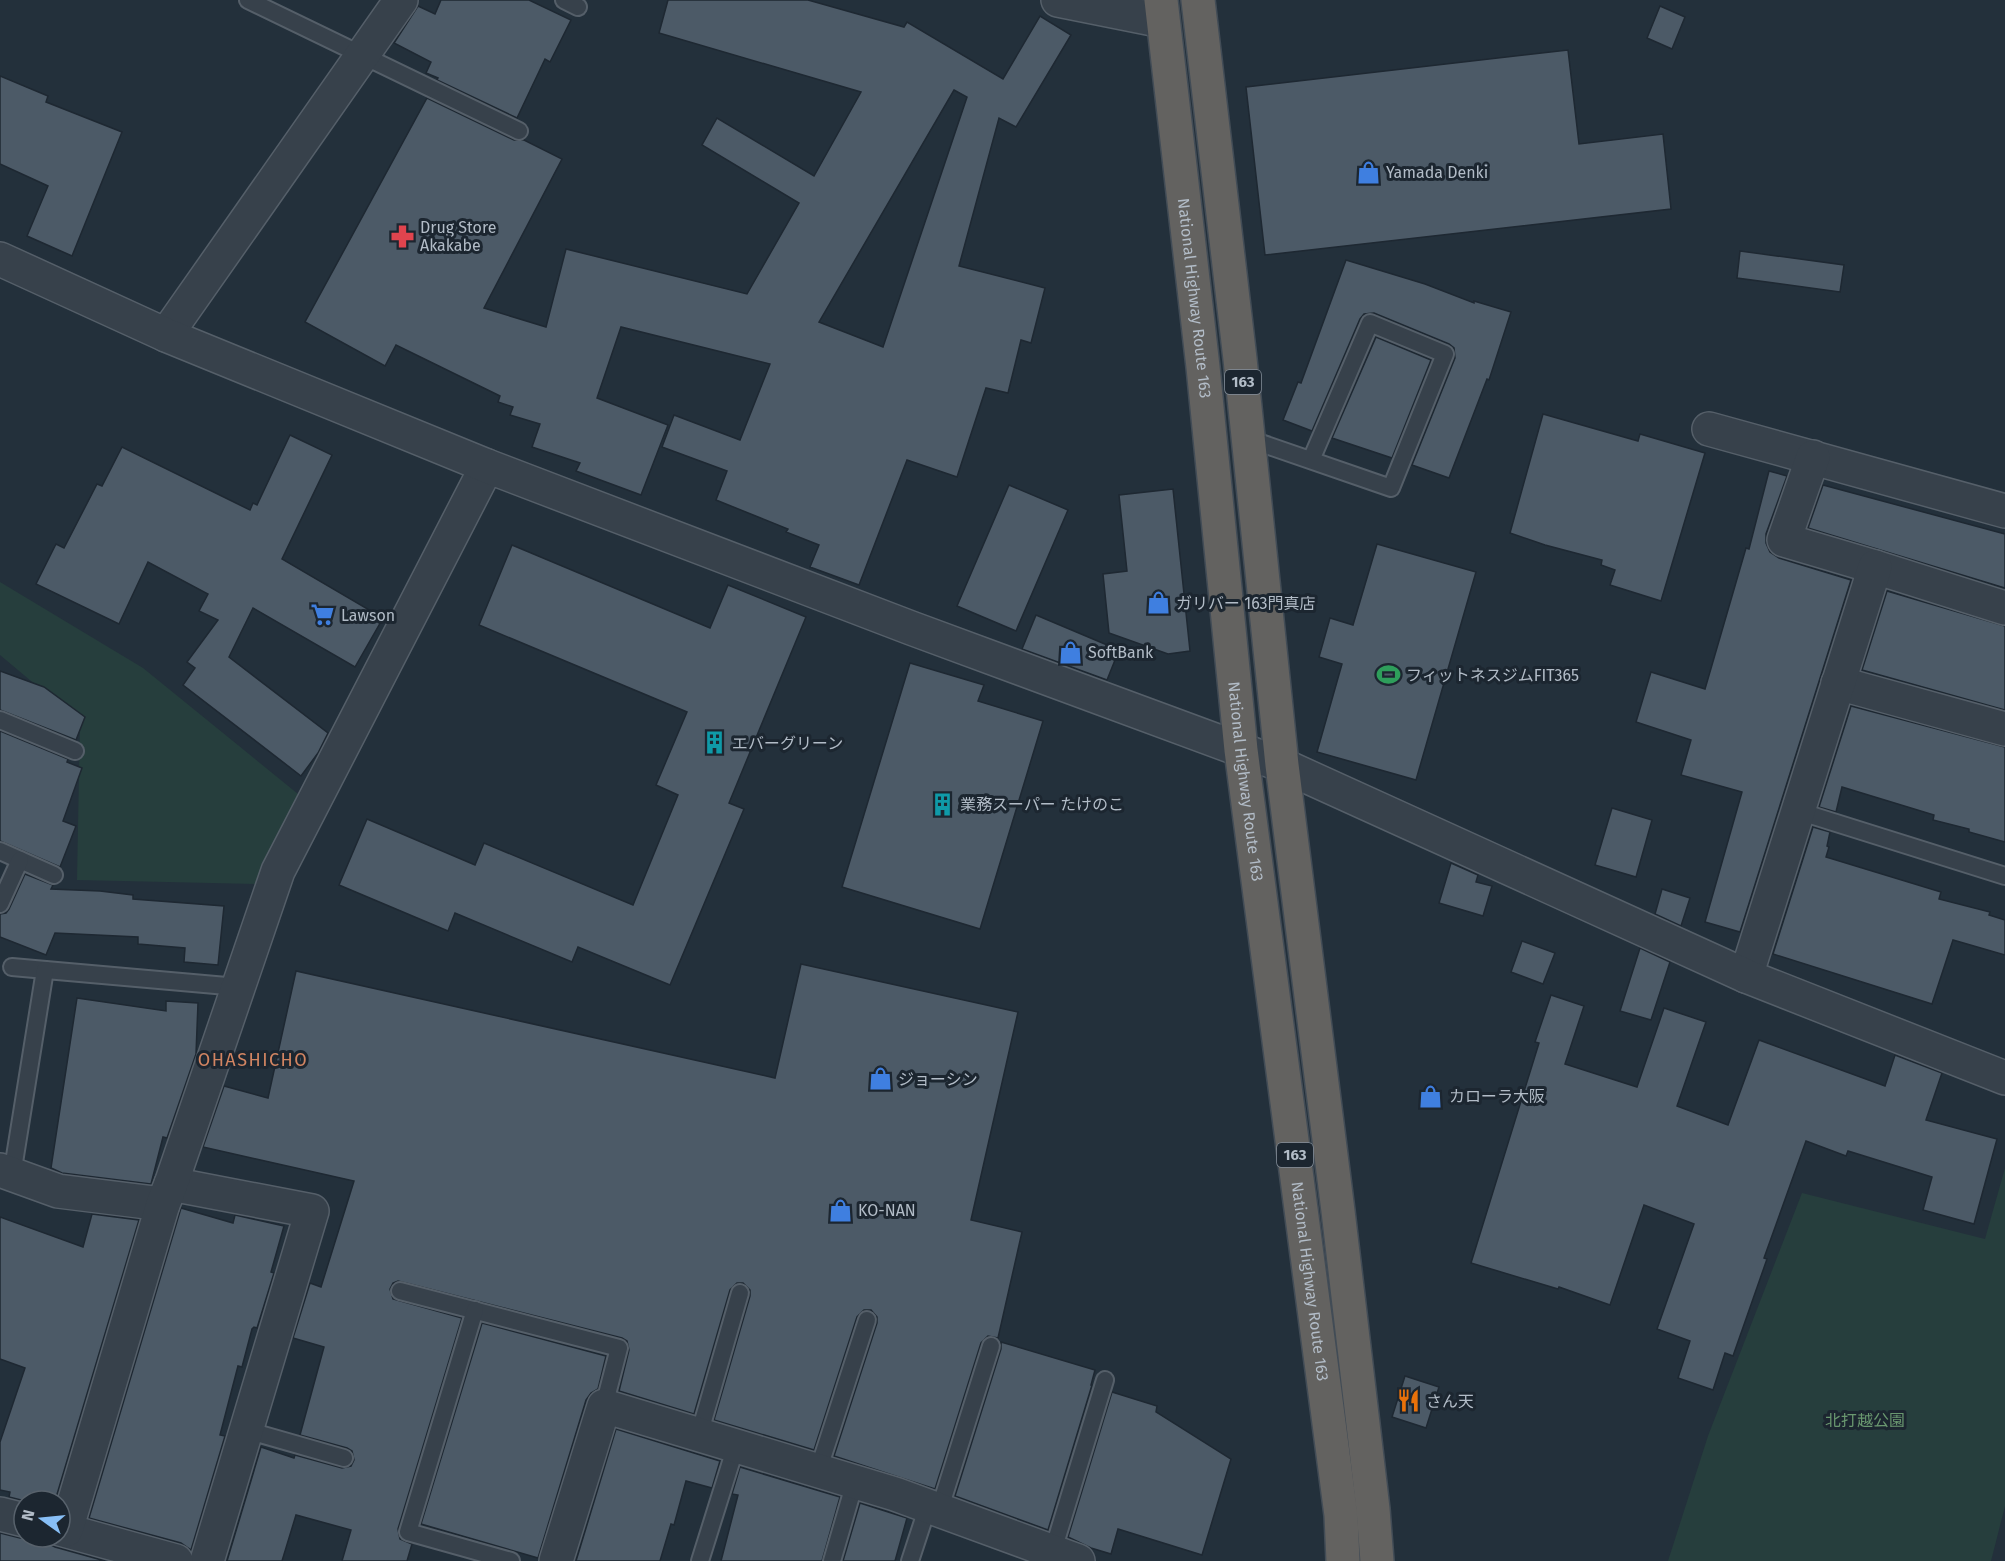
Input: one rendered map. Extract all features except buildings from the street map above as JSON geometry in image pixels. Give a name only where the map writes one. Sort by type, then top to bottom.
[{"type":"highway","name":"National Highway Route 163","points":[[1198,0],[1249,439],[1282,765],[1338,1211],[1377,1561]]},
{"type":"highway","name":"National Highway Route 163","points":[[1162,10],[1203,367],[1241,750],[1339,1504],[1343,1561]]},
{"type":"street","points":[[166,335],[401,0]]},
{"type":"street","points":[[1058,0],[1162,10]]},
{"type":"street","points":[[0,259],[166,335],[487,466],[911,628],[1282,765],[1746,976],[2005,1078]]},
{"type":"street","points":[[1709,429],[2005,511]]},
{"type":"street","points":[[1813,457],[1784,540],[2005,609]]},
{"type":"street","points":[[72,1501],[167,1194],[278,871],[487,466]]},
{"type":"street","points":[[1746,976],[1875,567]]},
{"type":"street","points":[[1838,683],[2005,729]]},
{"type":"street","points":[[6,1172],[58,1191],[167,1194],[312,1211],[207,1561]]},
{"type":"street","points":[[556,1561],[604,1406],[855,1482],[933,1508],[1060,1558]]},
{"type":"street","points":[[72,1533],[132,1555],[176,1561]]},
{"type":"lane","points":[[248,0],[519,131]]},
{"type":"lane","points":[[1249,439],[1391,489],[1445,354],[1370,322],[1311,460]]},
{"type":"lane","points":[[0,720],[75,751]]},
{"type":"lane","points":[[1798,811],[2005,876]]},
{"type":"lane","points":[[0,852],[54,875]]},
{"type":"lane","points":[[0,904],[20,860]]},
{"type":"lane","points":[[12,967],[238,987]]},
{"type":"lane","points":[[6,1172],[45,970]]},
{"type":"lane","points":[[400,1291],[619,1348],[604,1406]]},
{"type":"lane","points":[[699,1435],[740,1293]]},
{"type":"lane","points":[[476,1310],[408,1532],[511,1561]]},
{"type":"lane","points":[[818,1471],[867,1320]]},
{"type":"lane","points":[[910,1561],[933,1508],[991,1346]]},
{"type":"lane","points":[[1060,1558],[1105,1380]]},
{"type":"lane","points":[[246,1430],[344,1458]]},
{"type":"lane","points":[[700,1561],[736,1446]]},
{"type":"lane","points":[[832,1561],[855,1482]]},
{"type":"green space","points":[[0,582],[143,668],[298,794],[257,884],[77,880],[80,722],[0,655]]},
{"type":"green space","name":"北打越公園","points":[[2005,1168],[2005,1506],[1991,1561],[1668,1561],[1708,1436],[1802,1193],[1985,1239]]},
{"type":"place","name":"Yamada Denki","points":[[1368,172]]},
{"type":"place","name":"Drug Store Akakabe","points":[[402,236]]},
{"type":"place","name":"ガリバー 163門真店","points":[[1158,603]]},
{"type":"place","name":"Lawson","points":[[323,615]]},
{"type":"place","name":"SoftBank","points":[[1070,652]]},
{"type":"place","name":"フィットネスジムFIT365","points":[[1388,675]]},
{"type":"place","name":"エバーグリーン","points":[[714,743]]},
{"type":"place","name":"業務スーパー たけのこ","points":[[942,804]]},
{"type":"place","name":"ジョーシン","points":[[880,1079]]},
{"type":"place","name":"カローラ大阪","points":[[1431,1096]]},
{"type":"place","name":"KO-NAN","points":[[840,1210]]},
{"type":"place","name":"さん天","points":[[1408,1401]]},
{"type":"district","name":"OHASHICHO","points":[[253,1060]]}]
